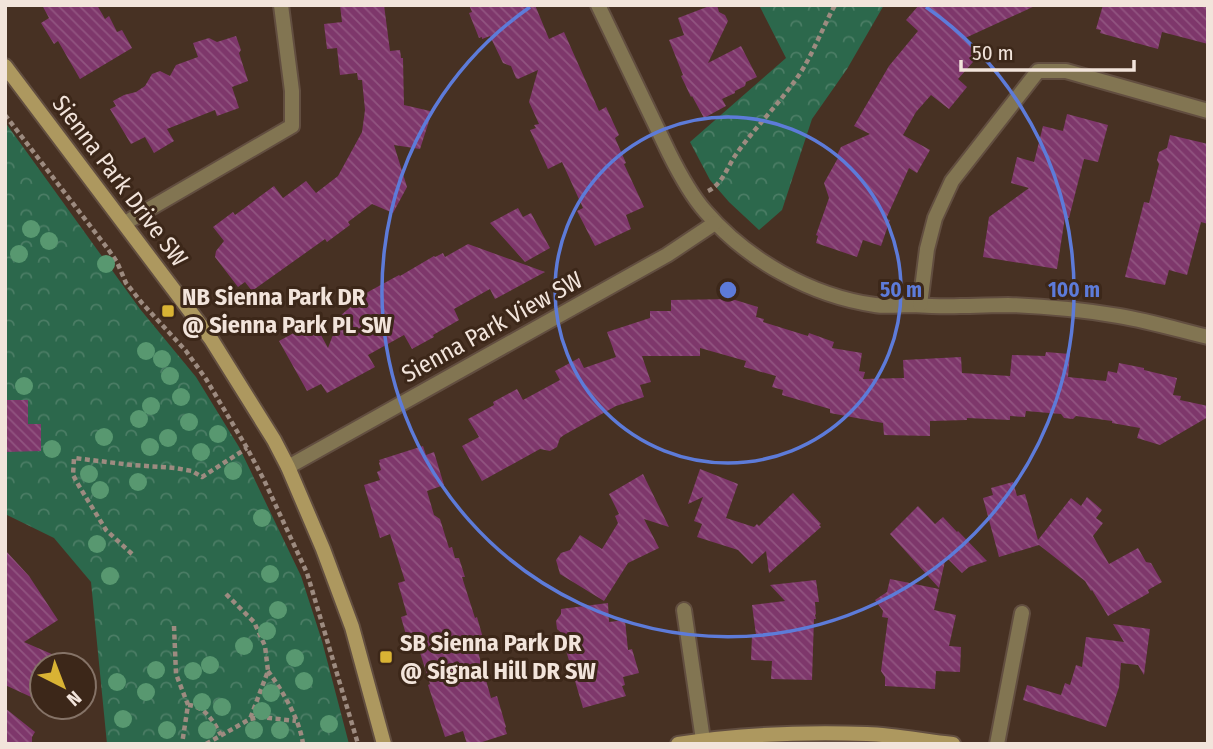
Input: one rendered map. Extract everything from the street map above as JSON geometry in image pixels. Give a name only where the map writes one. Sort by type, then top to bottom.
[{"type":"street","points":[[125,223],[292,126],[292,91],[281,5]]},
{"type":"street","points":[[598,5],[680,175],[694,197],[715,223],[771,267],[822,291],[876,305],[1007,305],[1059,309],[1120,316],[1208,337]]},
{"type":"street","name":"Sienna Park Drive SW","points":[[5,66],[211,339],[274,440],[323,549],[352,627],[384,744]]},
{"type":"street","points":[[920,305],[927,249],[935,218],[952,181],[1038,71],[1066,71],[1208,111]]},
{"type":"street","name":"Sienna Park View SW","points":[[288,467],[667,255],[715,223]]},
{"type":"street","points":[[684,610],[703,740]]},
{"type":"street","points":[[997,744],[1022,613]]},
{"type":"street","points":[[678,744],[770,735],[868,734],[953,744]]},
{"type":"path","points":[[712,189],[785,95],[812,54],[835,5]]},
{"type":"path","points":[[5,115],[108,249],[126,283],[186,351],[247,448],[307,573],[358,744]]},
{"type":"path","points":[[132,554],[106,530],[79,486],[73,474],[74,458],[184,469],[202,477],[247,448]]},
{"type":"path","points":[[226,594],[254,622],[265,646],[268,671],[250,719]]},
{"type":"path","points":[[174,626],[176,674],[188,705],[182,744]]},
{"type":"path","points":[[268,671],[281,689],[303,744]]},
{"type":"path","points":[[188,705],[204,712],[221,735]]},
{"type":"path","points":[[206,744],[250,719],[260,717],[296,722]]},
{"type":"green space","points":[[759,5],[884,5],[847,69],[812,119],[782,210],[759,230],[710,180],[690,142],[786,58]]},
{"type":"green space","points":[[5,122],[140,309],[196,377],[239,447],[301,576],[322,641],[349,744],[107,744],[91,582],[54,538],[5,514]]},
{"type":"building","points":[[42,5],[97,5],[105,19],[109,16],[117,32],[122,30],[132,48],[80,79],[58,41],[54,44],[41,23],[49,18]]},
{"type":"building","points":[[340,5],[384,5],[390,51],[400,50],[403,58],[404,105],[430,111],[420,149],[394,145],[407,187],[393,213],[372,204],[327,242],[325,239],[252,291],[245,282],[238,287],[215,257],[224,241],[213,227],[233,212],[235,215],[274,186],[283,198],[306,181],[316,193],[338,176],[362,132],[365,110],[362,80],[358,80],[357,73],[340,75],[337,48],[327,49],[324,24],[342,22]]},
{"type":"building","points":[[469,5],[535,5],[549,39],[564,32],[599,111],[606,107],[619,135],[615,138],[626,163],[624,164],[644,207],[626,215],[631,229],[595,246],[577,211],[583,208],[562,162],[548,169],[530,130],[539,124],[529,102],[538,70],[516,78],[511,66],[503,63],[490,36],[479,38],[469,13],[472,12]]},
{"type":"building","points":[[717,5],[719,12],[725,15],[728,21],[708,63],[741,46],[757,77],[722,99],[726,106],[704,118],[681,76],[683,75],[669,40],[684,35],[678,18]]},
{"type":"building","points":[[919,5],[1037,5],[963,39],[980,54],[958,79],[967,87],[949,109],[931,95],[916,112],[903,135],[930,150],[917,173],[909,168],[886,219],[890,220],[881,246],[863,240],[857,257],[816,243],[816,235],[829,198],[824,183],[841,147],[870,134],[854,126],[889,66],[918,31],[906,20]]},
{"type":"building","points":[[1103,5],[1208,5],[1208,44],[1162,32],[1158,49],[1100,33],[1101,30],[1096,29]]},
{"type":"building","points":[[236,36],[248,81],[232,87],[239,108],[217,116],[215,110],[167,129],[174,141],[154,153],[145,137],[131,144],[110,109],[116,106],[113,101],[145,86],[152,74],[160,71],[170,76],[176,65],[198,57],[193,43],[209,38],[217,42]]},
{"type":"building","points":[[1067,114],[1108,125],[1098,162],[1084,159],[1069,218],[1065,217],[1057,269],[983,257],[989,217],[1029,188],[1011,183],[1017,157],[1034,162],[1043,126],[1063,131]]},
{"type":"building","points":[[1170,135],[1208,144],[1208,224],[1201,222],[1187,275],[1169,270],[1165,285],[1125,277],[1144,202],[1149,203],[1159,164],[1159,152],[1167,148]]},
{"type":"building","points":[[518,208],[523,217],[531,213],[550,248],[525,262],[490,223]]},
{"type":"building","points":[[468,244],[545,272],[495,299],[490,289],[454,309],[459,320],[412,349],[404,335],[368,355],[375,367],[327,393],[321,384],[307,391],[279,341],[314,322],[328,348],[340,316],[368,292],[434,256],[443,253],[445,257]]},
{"type":"building","points":[[732,299],[758,307],[756,317],[764,319],[763,322],[834,342],[832,348],[862,353],[859,371],[865,372],[863,379],[904,378],[903,360],[961,357],[962,373],[1010,376],[1012,355],[1045,356],[1046,352],[1070,354],[1068,377],[1106,381],[1108,371],[1117,373],[1119,363],[1177,378],[1173,395],[1181,396],[1180,400],[1208,406],[1208,417],[1160,445],[1137,438],[1140,428],[1112,421],[1076,416],[1073,419],[1064,418],[1061,414],[1026,411],[1025,417],[1010,416],[1010,420],[967,418],[930,421],[930,436],[884,435],[883,423],[830,413],[830,409],[782,395],[783,390],[772,387],[776,376],[744,367],[746,361],[700,348],[700,356],[642,356],[651,382],[640,385],[644,397],[616,406],[564,435],[557,447],[550,451],[540,449],[482,481],[462,446],[479,437],[468,419],[517,389],[523,400],[560,380],[555,371],[579,358],[584,368],[616,357],[607,332],[650,318],[650,311],[671,311],[671,300]]},
{"type":"building","points":[[5,400],[28,400],[28,424],[41,424],[41,451],[5,452]]},
{"type":"building","points":[[423,446],[426,455],[434,452],[444,485],[427,491],[434,515],[440,519],[449,548],[452,547],[455,558],[459,558],[465,577],[462,577],[483,638],[475,641],[491,698],[497,696],[506,727],[507,734],[476,744],[467,744],[463,731],[445,737],[416,640],[408,642],[401,617],[407,615],[398,583],[405,581],[390,534],[380,538],[364,485],[380,480],[377,472],[381,470],[379,460]]},
{"type":"building","points":[[700,469],[738,484],[726,518],[754,527],[757,524],[759,526],[793,493],[821,527],[769,573],[766,551],[752,564],[738,550],[697,537],[702,524],[694,521],[703,497],[688,504]]},
{"type":"building","points":[[643,474],[669,527],[644,519],[659,548],[628,563],[604,601],[560,574],[556,560],[561,553],[570,550],[580,535],[602,549],[618,523],[615,516],[619,514],[609,494]]},
{"type":"building","points":[[1013,482],[1017,496],[1025,494],[1038,540],[1071,498],[1081,506],[1087,497],[1102,510],[1096,518],[1103,523],[1093,536],[1109,564],[1138,548],[1162,582],[1148,590],[1149,593],[1108,616],[1085,581],[1039,545],[999,557],[983,498],[993,495],[991,488]]},
{"type":"building","points":[[918,506],[935,524],[943,517],[987,561],[969,567],[962,573],[946,557],[939,588],[890,534]]},
{"type":"building","points":[[5,550],[29,576],[58,620],[24,642],[45,651],[28,651],[28,696],[5,685]]},
{"type":"building","points":[[890,579],[939,589],[934,610],[956,615],[949,646],[961,647],[960,672],[936,671],[935,689],[885,686],[885,677],[881,671],[888,618],[882,617],[883,611],[875,600],[887,592]]},
{"type":"building","points":[[816,580],[819,602],[815,602],[812,680],[771,679],[772,661],[751,660],[752,635],[756,635],[752,605],[785,601],[770,585]]},
{"type":"building","points":[[608,603],[609,622],[625,620],[628,650],[632,649],[639,673],[623,677],[625,685],[622,686],[626,696],[583,708],[564,635],[557,629],[556,621],[561,609]]},
{"type":"building","points":[[1113,624],[1150,629],[1144,675],[1138,665],[1121,663],[1119,687],[1106,727],[1023,700],[1027,685],[1061,695],[1065,683],[1070,685],[1076,665],[1082,667],[1086,637],[1124,642]]},
{"type":"building","points":[[5,708],[35,732],[32,744],[5,744]]},
{"type":"place","name":"NB Sienna Park DR @ Sienna Park PL SW","points":[[168,311]]},
{"type":"place","name":"SB Sienna Park DR @ Signal Hill DR SW","points":[[386,657]]}]
